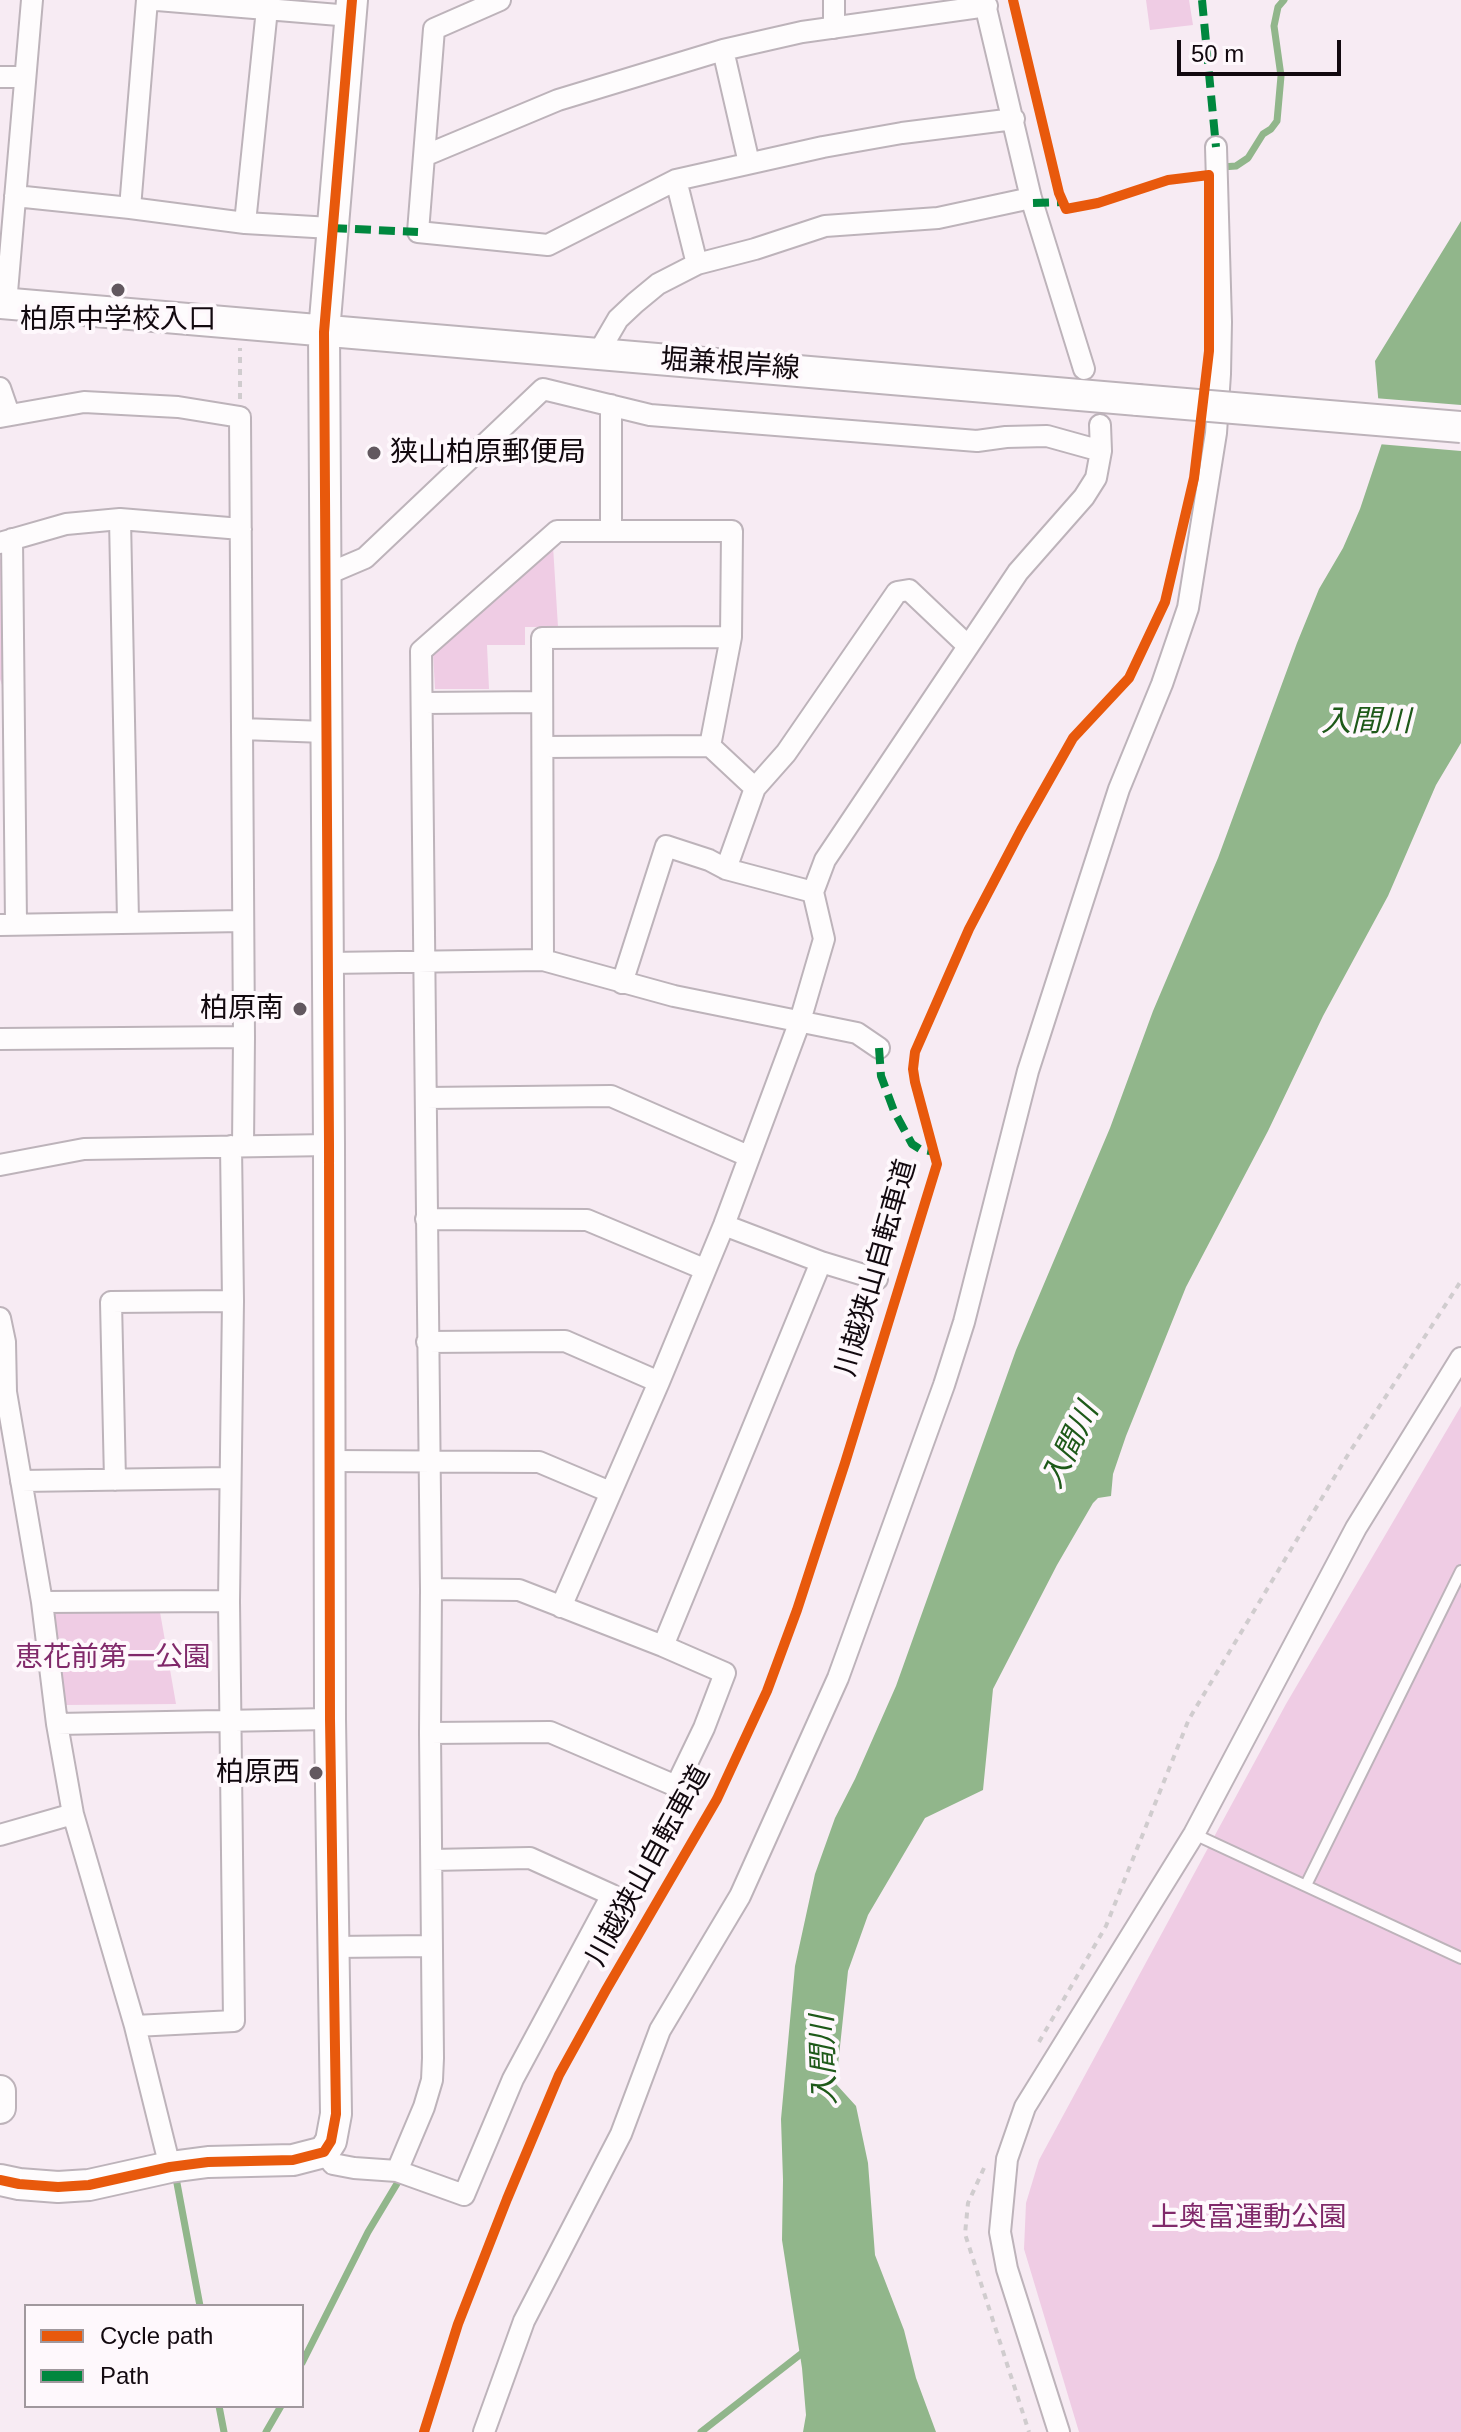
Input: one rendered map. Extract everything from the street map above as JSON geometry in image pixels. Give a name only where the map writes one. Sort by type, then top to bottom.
[{"type":"street","points":[[3,303],[32,0]]},
{"type":"street","points":[[130,208],[147,0]]},
{"type":"street","points":[[0,2180],[58,2187],[89,2185],[208,2162],[293,2160],[324,2152],[331,2141],[336,2114],[330,1719],[324,332],[351,8],[267,9],[157,0]]},
{"type":"street","points":[[500,0],[434,29],[418,232],[548,245],[676,180],[902,133],[1014,119]]},
{"type":"street","points":[[834,0],[834,28]]},
{"type":"street","points":[[424,156],[558,100],[723,50],[802,32],[986,3],[1031,198],[1084,369]]},
{"type":"street","points":[[245,223],[267,9]]},
{"type":"street","points":[[723,50],[749,163]]},
{"type":"street","points":[[0,77],[24,77]]},
{"type":"street","points":[[484,2432],[524,2321],[621,2134],[660,2030],[740,1896],[838,1678],[944,1385],[964,1322],[1009,1139],[1046,1015],[1119,789],[1162,684],[1188,608],[1218,403],[1221,322],[1216,147]]},
{"type":"street","points":[[676,180],[697,264]]},
{"type":"street","points":[[15,196],[245,223],[331,228]]},
{"type":"street","points":[[597,355],[618,319],[635,303],[658,284],[697,264],[825,226],[938,218],[1031,198]]},
{"type":"street","name":"堀兼根岸線","points":[[3,303],[1461,427]]},
{"type":"street","points":[[0,388],[4,416],[84,402],[178,407],[240,417],[244,1037],[237,1146],[229,1478],[234,2021],[135,2026]]},
{"type":"street","points":[[325,575],[365,558],[543,389],[650,415],[977,441],[1047,436],[1101,451]]},
{"type":"street","points":[[611,405],[611,531]]},
{"type":"street","points":[[561,1607],[724,1225],[800,1021],[824,939],[813,892],[825,860],[1018,572],[1084,497],[1096,478],[1101,451],[1100,425]]},
{"type":"street","points":[[241,529],[120,519],[66,524],[6,541],[8,924],[243,921]]},
{"type":"street","points":[[120,519],[128,921]]},
{"type":"street","points":[[397,2171],[432,2080],[431,1589],[424,703],[421,651],[557,531],[732,531],[731,637],[710,746]]},
{"type":"street","points":[[726,869],[755,788],[786,753],[897,592],[909,590],[968,646]]},
{"type":"street","points":[[543,960],[542,638],[731,637]]},
{"type":"street","points":[[424,703],[542,702]]},
{"type":"street","points":[[242,729],[325,732]]},
{"type":"street","points":[[543,747],[710,746],[755,788]]},
{"type":"street","points":[[622,983],[666,846],[726,869],[813,892]]},
{"type":"street","points":[[328,963],[543,960],[674,996],[857,1033],[879,1048]]},
{"type":"street","points":[[0,1039],[244,1037]]},
{"type":"street","points":[[426,1098],[611,1096],[748,1156]]},
{"type":"street","points":[[0,1165],[84,1149],[329,1145]]},
{"type":"street","points":[[426,1219],[587,1220],[704,1269]]},
{"type":"street","points":[[724,1225],[821,1262],[877,1279]]},
{"type":"street","points":[[663,1646],[821,1262]]},
{"type":"street","points":[[115,1480],[111,1302],[233,1301]]},
{"type":"street","points":[[0,1318],[5,1342],[3,1395],[42,1602],[57,1724],[73,1814],[135,2026],[170,2167]]},
{"type":"street","points":[[427,1342],[565,1341],[659,1382]]},
{"type":"street","points":[[1059,2432],[1007,2269],[1000,2232],[1007,2159],[1025,2107],[1194,1834],[1356,1528],[1461,1358]]},
{"type":"street","points":[[329,1461],[539,1462],[610,1492]]},
{"type":"street","points":[[21,1481],[229,1478]]},
{"type":"street","points":[[430,1733],[550,1732],[676,1786],[704,1728],[725,1673],[519,1590],[431,1589]]},
{"type":"street","points":[[42,1602],[229,1601]]},
{"type":"street","points":[[57,1724],[330,1719]]},
{"type":"street","points":[[0,1835],[73,1814]]},
{"type":"street","points":[[324,2152],[333,2164],[397,2171],[464,2195],[513,2079],[612,1895],[530,1858],[432,1860]]},
{"type":"street","points":[[333,1947],[432,1946]]},
{"type":"street","points":[[0,2091],[0,2108]]},
{"type":"lane","points":[[1306,1885],[1461,1571]]},
{"type":"lane","points":[[1194,1834],[1461,1958]]},
{"type":"path","points":[[240,325],[240,417]]},
{"type":"green space","points":[[1146,0],[1189,0],[1193,25],[1150,30]]},
{"type":"green space","points":[[553,546],[558,627],[525,627],[525,645],[487,645],[489,689],[435,689],[433,653]]},
{"type":"green space","points":[[0,559],[5,563],[3,688],[0,679]]},
{"type":"green space","name":"上奥富運動公園","points":[[1461,1406],[1461,2432],[1079,2432],[1024,2249],[1026,2203],[1039,2160],[1286,1704]]},
{"type":"green space","name":"恵花前第一公園","points":[[50,1612],[160,1612],[176,1704],[66,1705]]},
{"type":"water","name":"入間川","points":[[1461,221],[1461,743],[1436,785],[1388,896],[1323,1016],[1268,1131],[1186,1287],[1126,1436],[1113,1474],[1111,1496],[1098,1498],[1093,1503],[993,1689],[983,1790],[925,1818],[868,1915],[848,1971],[836,2084],[856,2106],[868,2163],[875,2255],[904,2330],[916,2378],[936,2432],[803,2432],[806,2415],[802,2368],[782,2240],[781,2119],[795,1966],[815,1874],[835,1818],[896,1686],[1016,1350],[1110,1128],[1153,1011],[1218,858],[1297,643],[1319,589],[1343,548],[1360,509],[1382,443],[1375,361]]},
{"type":"pier","points":[[1374,398],[1461,405],[1461,451],[1378,444]]},
{"type":"waterway","points":[[1222,167],[1236,166],[1248,158],[1263,134],[1277,121],[1281,76],[1274,26],[1278,7],[1284,0]]},
{"type":"waterway","points":[[176,2178],[200,2304]]},
{"type":"waterway","points":[[304,2359],[368,2232],[398,2182]]},
{"type":"waterway","points":[[701,2432],[806,2350]]},
{"type":"waterway","points":[[219,2408],[224,2432]]},
{"type":"waterway","points":[[266,2432],[280,2408]]},
{"type":"marked path","points":[[1202,0],[1216,147]]},
{"type":"marked path","points":[[1033,203],[1063,202]]},
{"type":"marked path","points":[[331,228],[418,232]]},
{"type":"marked path","points":[[879,1048],[881,1076],[894,1111],[912,1144],[935,1152]]},
{"type":"cycle path","points":[[0,2180],[58,2187],[89,2185],[208,2162],[293,2160],[324,2152],[331,2141],[336,2114],[330,1719],[324,332],[352,0]]},
{"type":"cycle path","name":"川越狭山自転車道","points":[[424,2432],[458,2324],[559,2075],[717,1799],[767,1691],[797,1610],[937,1164],[915,1082],[915,1052],[969,929],[1021,830],[1073,738],[1129,678],[1165,602],[1194,478],[1209,351],[1209,175],[1168,180],[1098,203],[1066,209],[1059,193],[1013,0]]},
{"type":"place","name":"柏原中学校入口","points":[[118,290]]},
{"type":"place","name":"狭山柏原郵便局","points":[[374,453]]},
{"type":"place","name":"柏原南","points":[[300,1009]]},
{"type":"place","name":"柏原西","points":[[316,1773]]}]
